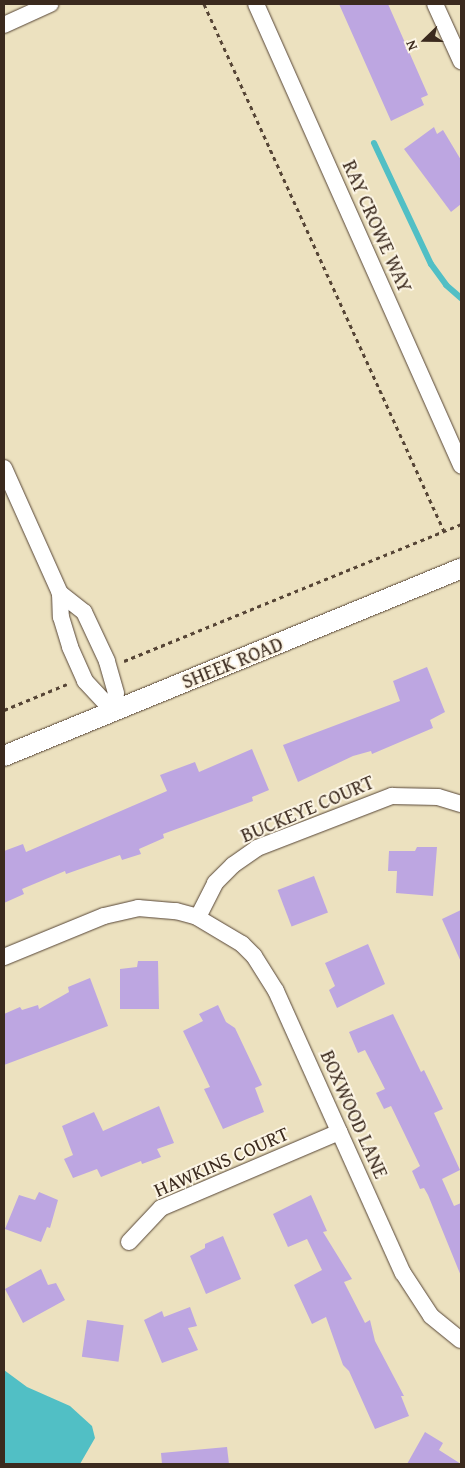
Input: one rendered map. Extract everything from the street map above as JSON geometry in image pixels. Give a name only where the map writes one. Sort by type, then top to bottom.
[{"type":"street","points":[[4,24],[50,4]]},
{"type":"street","name":"RAY CROWE WAY","points":[[256,4],[461,465]]},
{"type":"street","points":[[435,4],[461,61]]},
{"type":"street","points":[[4,468],[60,593],[61,617],[70,647],[85,681],[112,710]]},
{"type":"street","name":"SHEEK ROAD","points":[[4,756],[112,710],[461,569]]},
{"type":"street","points":[[60,593],[84,612],[100,644],[116,693],[112,710]]},
{"type":"street","name":"BUCKEYE COURT","points":[[198,917],[215,883],[233,864],[258,848],[392,796],[438,797],[461,804]]},
{"type":"street","name":"BOXWOOD LANE","points":[[4,957],[123,910],[155,908],[198,917],[242,944],[266,974],[411,1287],[431,1316],[461,1340]]},
{"type":"street","name":"HAWKINS COURT","points":[[129,1242],[161,1208],[339,1132]]},
{"type":"path","points":[[204,4],[444,531]]},
{"type":"path","points":[[129,659],[461,524]]},
{"type":"path","points":[[4,710],[63,686]]},
{"type":"water","points":[[4,1370],[27,1387],[70,1406],[92,1426],[95,1438],[80,1464],[4,1464]]},
{"type":"building","points":[[339,4],[388,4],[428,95],[421,98],[424,105],[391,121]]},
{"type":"building","points":[[434,127],[437,134],[443,130],[461,160],[461,204],[451,212],[404,149]]},
{"type":"building","points":[[427,667],[445,712],[430,720],[433,728],[372,754],[371,751],[353,756],[298,782],[283,745],[400,701],[393,681]]},
{"type":"building","points":[[252,749],[269,790],[252,797],[253,801],[163,834],[164,838],[139,849],[141,854],[122,860],[120,855],[66,874],[65,871],[22,889],[24,894],[4,903],[4,851],[23,844],[26,852],[167,791],[160,775],[195,762],[199,772]]},
{"type":"building","points":[[417,847],[437,847],[433,896],[396,893],[397,871],[388,871],[389,851],[415,851]]},
{"type":"building","points":[[314,876],[328,912],[292,926],[278,890]]},
{"type":"building","points":[[461,910],[461,962],[442,919]]},
{"type":"building","points":[[368,944],[385,984],[337,1008],[329,990],[335,986],[325,963]]},
{"type":"building","points":[[138,961],[158,961],[159,1009],[120,1009],[120,969],[137,967]]},
{"type":"building","points":[[90,978],[108,1026],[4,1065],[4,1014],[20,1007],[22,1010],[38,1005],[39,1009],[69,992],[68,987]]},
{"type":"building","points":[[218,1005],[226,1022],[235,1028],[262,1085],[255,1088],[264,1112],[223,1129],[204,1089],[210,1087],[183,1031],[203,1021],[199,1014]]},
{"type":"building","points":[[393,1014],[421,1072],[424,1070],[443,1109],[434,1113],[460,1170],[442,1179],[454,1206],[461,1203],[461,1276],[428,1195],[424,1188],[420,1189],[412,1171],[420,1166],[391,1106],[384,1109],[376,1093],[385,1089],[365,1050],[358,1053],[349,1032]]},
{"type":"building","points":[[159,1106],[174,1143],[157,1149],[161,1157],[142,1164],[141,1161],[101,1177],[97,1169],[73,1178],[64,1159],[73,1155],[62,1126],[94,1112],[103,1131]]},
{"type":"building","points":[[39,1192],[58,1200],[50,1228],[47,1227],[41,1242],[5,1229],[19,1195],[35,1200]]},
{"type":"building","points":[[311,1195],[327,1231],[323,1232],[352,1279],[344,1282],[365,1323],[370,1320],[375,1341],[404,1396],[401,1396],[409,1416],[375,1429],[349,1371],[343,1365],[326,1317],[312,1324],[294,1285],[322,1270],[307,1239],[288,1247],[273,1214]]},
{"type":"building","points":[[223,1236],[241,1279],[206,1294],[190,1256],[205,1248],[205,1244]]},
{"type":"building","points":[[41,1269],[48,1285],[56,1283],[65,1300],[23,1323],[5,1289]]},
{"type":"building","points":[[190,1307],[197,1326],[188,1328],[198,1350],[162,1363],[144,1320],[162,1311],[164,1317]]},
{"type":"building","points":[[87,1320],[124,1325],[118,1362],[82,1357]]},
{"type":"building","points":[[425,1432],[443,1443],[439,1450],[461,1464],[407,1464]]},
{"type":"building","points":[[227,1447],[229,1464],[162,1464],[161,1453]]},
{"type":"waterway","points":[[374,143],[431,264],[446,285],[461,298]]}]
